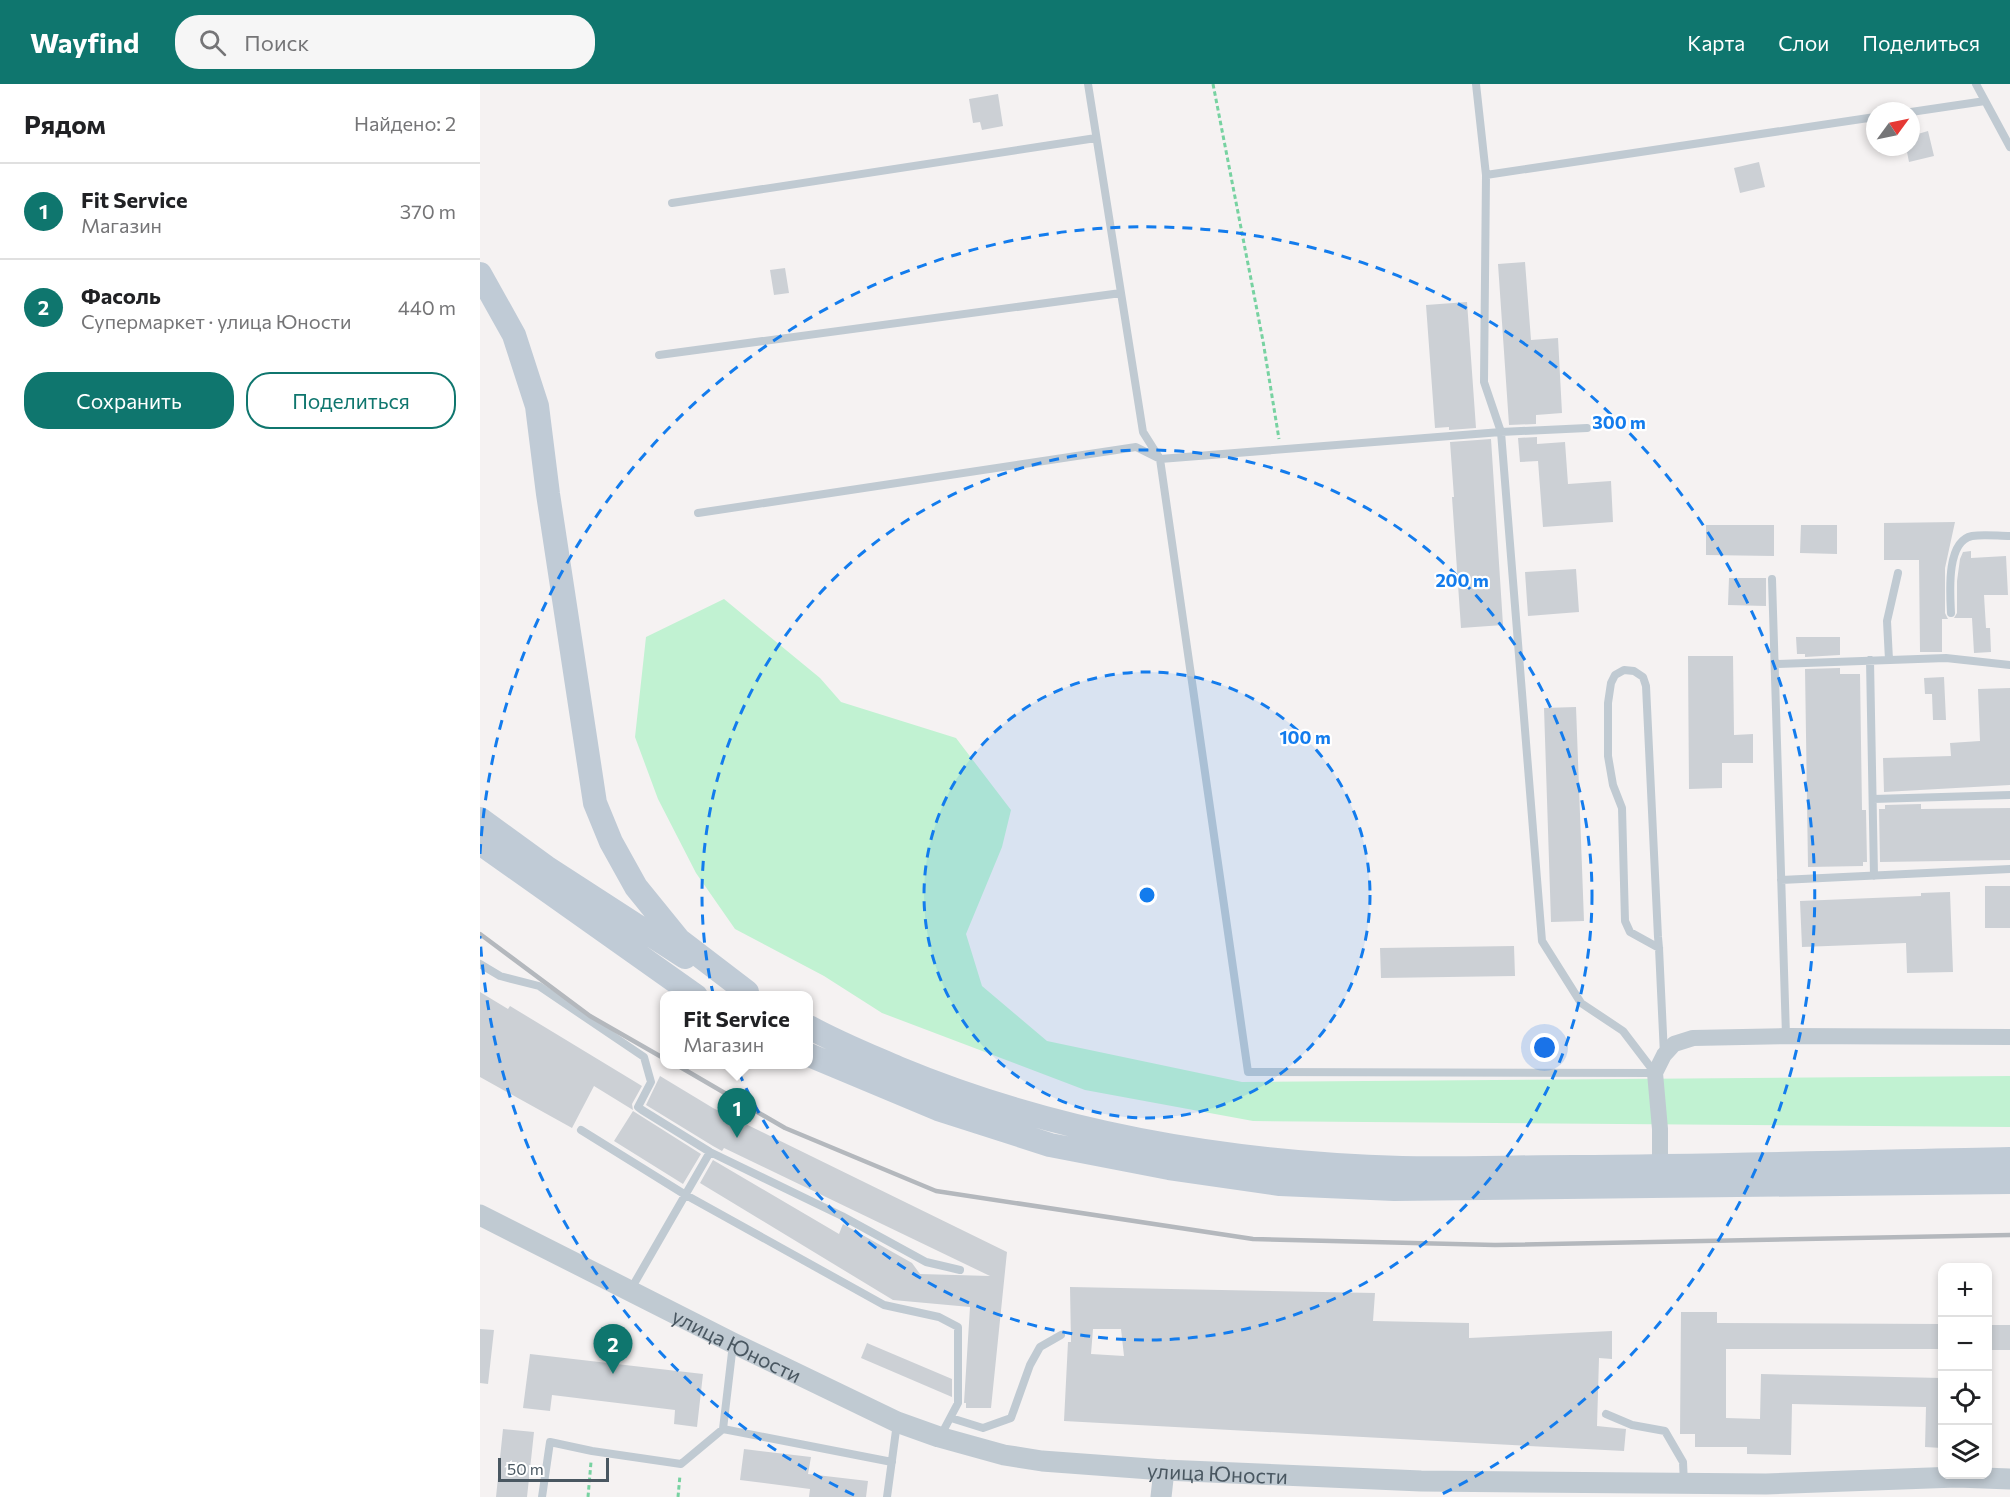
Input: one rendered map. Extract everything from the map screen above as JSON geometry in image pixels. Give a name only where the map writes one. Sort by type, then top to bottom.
[{"type":"main road","points":[[480,274],[514,335],[537,406],[548,494],[596,803],[610,842],[636,887],[679,940],[745,991]]},
{"type":"main road","points":[[480,819],[546,867],[654,938],[744,991]]},
{"type":"main road","points":[[480,843],[689,991]]},
{"type":"main road","points":[[813,1029],[834,1041],[945,1088],[1059,1122],[1169,1145],[1278,1160],[1401,1168],[1660,1166],[2010,1159]]},
{"type":"main road","points":[[813,1057],[938,1109],[1050,1145],[1169,1168],[1280,1184],[1438,1189],[2010,1182]]},
{"type":"street","points":[[1660,1166],[1660,1129],[1655,1074],[1664,1055],[1674,1044],[1694,1038],[1786,1036],[2010,1037]]},
{"type":"street","name":"улица Юности","points":[[480,1215],[897,1422],[939,1437],[1004,1455],[1042,1461],[1164,1470],[1420,1485],[1684,1484],[1766,1487],[1938,1477]]},
{"type":"street","points":[[1161,1497],[1164,1470]]},
{"type":"street","name":"улица Юности","points":[[1992,1478],[2010,1479]]},
{"type":"lane","points":[[1088,84],[1143,432],[1160,459],[1248,1072],[1655,1074]]},
{"type":"lane","points":[[1476,84],[1486,175],[1484,382],[1501,432],[1542,940],[1581,1003],[1623,1031],[1655,1074]]},
{"type":"lane","points":[[1976,84],[2010,147]]},
{"type":"lane","points":[[1920,111],[1985,101]]},
{"type":"lane","points":[[1486,175],[1866,118]]},
{"type":"lane","points":[[672,203],[1096,138]]},
{"type":"lane","points":[[659,355],[1121,293]]},
{"type":"lane","points":[[698,513],[1136,447],[1160,459],[1501,432],[1587,428]]},
{"type":"lane","points":[[1951,613],[1950,588],[1954,554],[1958,546],[1964,539],[1972,536],[2010,536]]},
{"type":"lane","points":[[1889,660],[1887,621],[1898,573]]},
{"type":"lane","points":[[1772,579],[1786,1036]]},
{"type":"lane","points":[[1774,664],[1946,658],[2010,665]]},
{"type":"lane","points":[[1870,660],[1874,876]]},
{"type":"lane","points":[[1659,948],[1630,932],[1625,921],[1622,808],[1613,784],[1608,756],[1608,703],[1611,683],[1615,675],[1624,670],[1634,671],[1643,677],[1647,686],[1664,1055]]},
{"type":"lane","points":[[1873,799],[2010,795]]},
{"type":"lane","points":[[1781,880],[2010,869]]},
{"type":"lane","points":[[480,964],[500,976],[539,986],[644,1057],[651,1082],[638,1107],[710,1152],[842,1216],[926,1262],[960,1270]]},
{"type":"lane","points":[[581,1130],[684,1194],[884,1305],[939,1317],[958,1327],[958,1403],[939,1437]]},
{"type":"lane","points":[[630,1290],[710,1152]]},
{"type":"lane","points":[[951,1418],[983,1428],[1011,1418],[1030,1365],[1040,1347],[1061,1335]]},
{"type":"lane","points":[[542,1497],[550,1442],[592,1451],[681,1464],[723,1429],[734,1343]]},
{"type":"lane","points":[[1606,1414],[1632,1425],[1665,1431],[1683,1462],[1684,1484]]},
{"type":"lane","points":[[887,1497],[897,1422]]},
{"type":"lane","points":[[723,1429],[892,1462]]},
{"type":"path","points":[[1213,84],[1263,340],[1281,450]]},
{"type":"path","points":[[588,1497],[592,1451]]},
{"type":"path","points":[[678,1497],[681,1464]]},
{"type":"green space","points":[[724,599],[820,678],[841,702],[956,738],[1011,810],[1002,847],[966,934],[982,986],[1047,1041],[1242,1082],[2010,1076],[2010,1127],[1253,1121],[1085,1090],[882,1013],[824,976],[735,929],[696,873],[658,799],[635,737],[646,637]]},
{"type":"building","points":[[998,94],[1003,126],[982,130],[980,122],[973,123],[969,99]]},
{"type":"building","points":[[1928,131],[1934,156],[1909,162],[1908,156],[1920,156],[1920,133]]},
{"type":"building","points":[[1759,162],[1765,187],[1740,193],[1734,168]]},
{"type":"building","points":[[1525,262],[1531,340],[1558,338],[1562,413],[1536,415],[1536,424],[1509,425],[1498,264]]},
{"type":"building","points":[[785,268],[789,293],[774,295],[770,270]]},
{"type":"building","points":[[1467,302],[1476,428],[1449,430],[1449,427],[1435,428],[1426,305]]},
{"type":"building","points":[[1537,437],[1537,444],[1565,442],[1568,484],[1611,481],[1613,522],[1543,527],[1538,461],[1520,462],[1518,438]]},
{"type":"building","points":[[1491,439],[1503,625],[1461,628],[1450,442]]},
{"type":"building","points":[[1955,522],[1945,568],[1945,613],[1948,619],[1942,619],[1942,652],[1920,652],[1919,560],[1884,560],[1884,523]]},
{"type":"building","points":[[1706,525],[1774,525],[1774,556],[1706,555]]},
{"type":"building","points":[[1801,525],[1837,525],[1837,554],[1800,553]]},
{"type":"building","points":[[1971,551],[1971,558],[2006,556],[2008,595],[1984,595],[1986,628],[1990,628],[1991,652],[1974,653],[1972,618],[1954,618],[1957,613],[1960,559],[1963,552]]},
{"type":"building","points":[[1576,569],[1579,612],[1528,616],[1525,572]]},
{"type":"building","points":[[1729,578],[1766,578],[1766,606],[1728,605]]},
{"type":"building","points":[[1796,637],[1840,637],[1840,655],[1805,657],[1805,654],[1797,654]]},
{"type":"building","points":[[1688,656],[1733,656],[1734,735],[1753,734],[1753,763],[1722,763],[1722,788],[1689,789]]},
{"type":"building","points":[[1840,668],[1840,674],[1860,674],[1862,810],[1866,810],[1867,862],[1863,862],[1863,866],[1808,867],[1805,669]]},
{"type":"building","points":[[1944,677],[1946,720],[1933,720],[1932,694],[1925,694],[1924,678]]},
{"type":"building","points":[[2010,688],[2010,785],[1884,792],[1883,758],[1951,756],[1950,743],[1980,741],[1978,689]]},
{"type":"building","points":[[1576,707],[1584,921],[1551,922],[1544,708]]},
{"type":"building","points":[[1921,804],[1921,809],[2010,808],[2010,860],[1880,862],[1879,809],[1885,809],[1885,805]]},
{"type":"building","points":[[1985,886],[2010,886],[2010,928],[1985,928]]},
{"type":"building","points":[[1950,892],[1953,972],[1907,973],[1906,943],[1802,947],[1800,901],[1921,896],[1921,893]]},
{"type":"building","points":[[1514,946],[1515,976],[1381,978],[1380,948]]},
{"type":"building","points":[[480,992],[508,1009],[510,1006],[642,1086],[632,1104],[633,1110],[594,1086],[572,1128],[480,1077]]},
{"type":"building","points":[[660,1076],[713,1108],[1007,1252],[991,1408],[966,1408],[966,1403],[964,1403],[970,1307],[893,1300],[700,1183],[713,1160],[839,1234],[843,1224],[912,1263],[920,1274],[990,1276],[724,1148],[722,1151],[713,1146],[646,1105]]},
{"type":"building","points":[[633,1111],[701,1154],[683,1184],[614,1141]]},
{"type":"building","points":[[1070,1287],[1375,1293],[1373,1321],[1469,1323],[1469,1338],[1612,1331],[1612,1359],[1599,1358],[1597,1426],[1626,1429],[1624,1451],[1064,1421],[1068,1342],[1071,1342]],"holes":[[[1093,1329],[1121,1329],[1124,1356],[1091,1354]]]},
{"type":"building","points":[[1681,1312],[1717,1312],[1717,1323],[1938,1324],[1938,1349],[1726,1349],[1726,1418],[1760,1419],[1761,1374],[1938,1378],[1938,1448],[1925,1447],[1926,1407],[1792,1404],[1791,1455],[1747,1454],[1747,1447],[1695,1447],[1695,1434],[1680,1434]]},
{"type":"building","points":[[1992,1325],[2010,1325],[2010,1350],[1992,1350]]},
{"type":"building","points":[[480,1329],[494,1330],[488,1384],[480,1383]]},
{"type":"building","points":[[867,1343],[952,1379],[952,1397],[861,1358]]},
{"type":"building","points":[[530,1354],[703,1374],[697,1427],[674,1424],[675,1410],[552,1395],[550,1411],[523,1408]]},
{"type":"building","points":[[503,1429],[534,1432],[527,1497],[496,1497]]},
{"type":"building","points":[[744,1449],[811,1457],[808,1474],[868,1481],[866,1497],[809,1497],[810,1489],[740,1480]]},
{"type":"railway","points":[[480,934],[590,1016],[660,1056]]},
{"type":"railway","points":[[684,1069],[785,1128],[936,1191],[1253,1239],[1495,1245],[2010,1235]]},
{"type":"place","name":"Fit Service","points":[[737,1138]]},
{"type":"place","name":"Фасоль","points":[[613,1374]]}]
